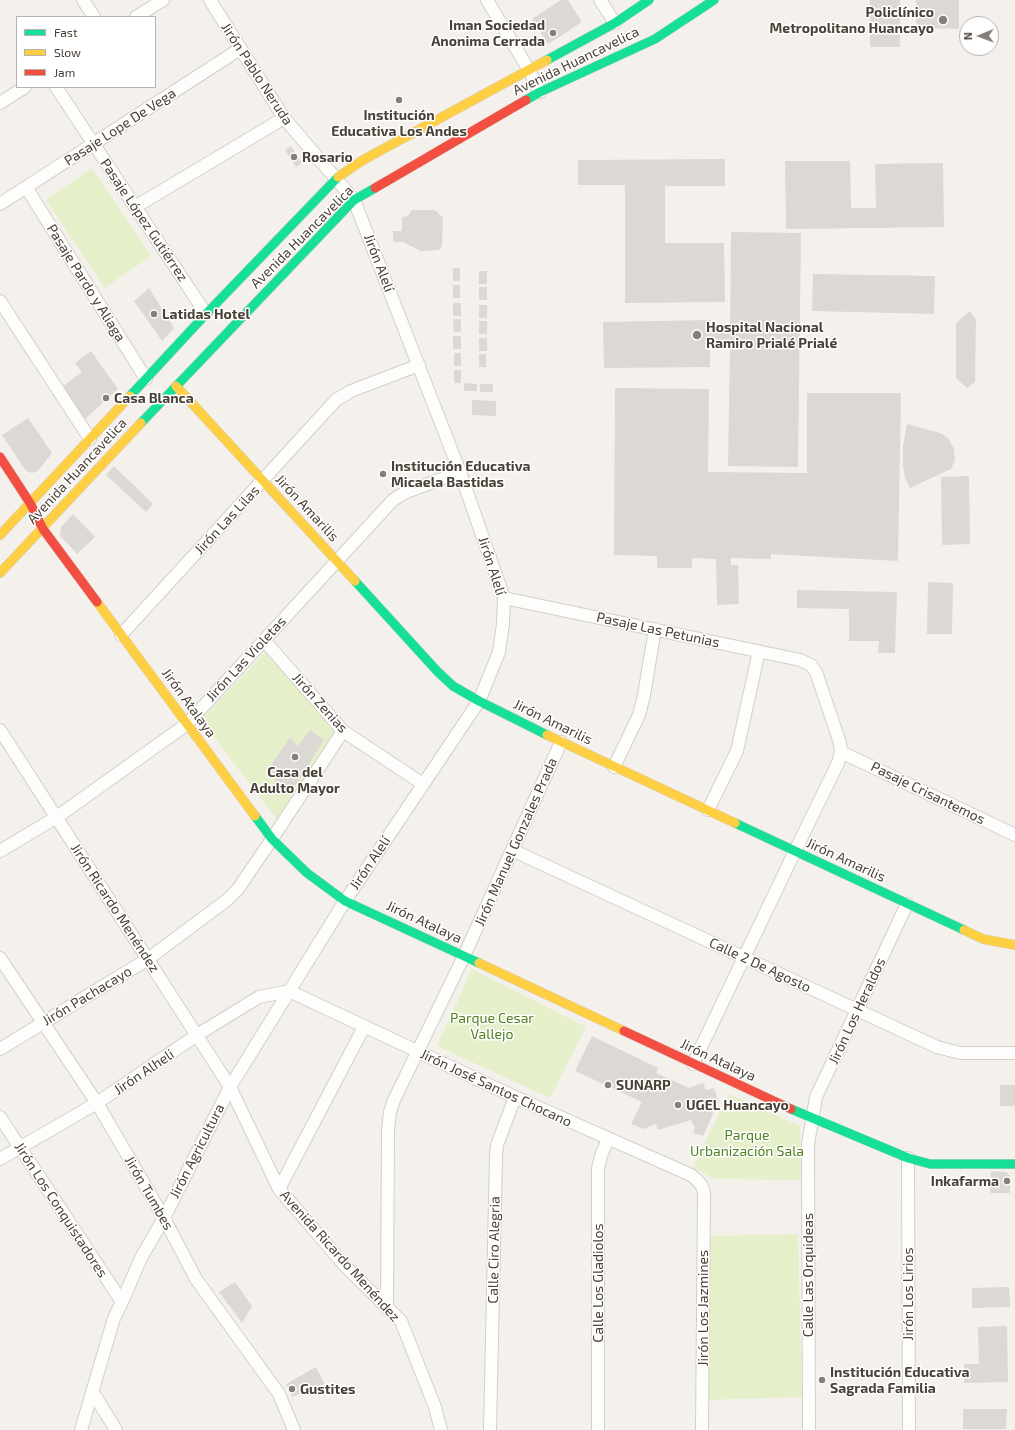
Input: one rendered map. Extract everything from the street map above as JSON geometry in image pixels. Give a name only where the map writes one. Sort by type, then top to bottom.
[{"type":"main road","name":"Avenida Huancavelica","points":[[0,535],[206,314],[336,178],[363,160],[437,124],[529,70],[615,23],[649,0]]},
{"type":"main road","name":"Avenida Huancavelica","points":[[0,573],[8,567],[176,386],[354,200],[446,142],[540,92],[655,39],[714,0]]},
{"type":"main road","name":"Jirón Amarilis","points":[[176,386],[453,686],[479,701],[561,742],[907,904],[983,939],[1015,945]]},
{"type":"main road","name":"Jirón Atalaya","points":[[0,457],[30,503],[43,529],[272,839],[307,874],[345,900],[812,1119],[908,1158],[930,1164],[1015,1164]]},
{"type":"street","points":[[83,0],[93,16]]},
{"type":"street","points":[[138,16],[163,0]]},
{"type":"street","name":"Jirón Pablo Neruda","points":[[210,0],[284,118],[354,200]]},
{"type":"street","points":[[487,0],[529,70],[540,92]]},
{"type":"street","points":[[600,0],[615,23]]},
{"type":"street","name":"Pasaje Lope De Vega","points":[[0,204],[240,49]]},
{"type":"street","points":[[0,102],[23,88]]},
{"type":"street","name":"Pasaje López Gutiérrez","points":[[57,88],[206,314]]},
{"type":"street","points":[[135,207],[284,118]]},
{"type":"street","name":"Pasaje Pardo y Aliaga","points":[[26,188],[146,379]]},
{"type":"street","name":"Jirón Alelí","points":[[289,991],[345,900],[479,701],[499,652],[503,624],[504,598],[460,472],[354,200]]},
{"type":"street","points":[[0,301],[90,439]]},
{"type":"street","name":"Jirón Las Lilas","points":[[121,634],[336,400],[351,390],[419,365]]},
{"type":"street","name":"Jirón Las Violetas","points":[[0,851],[56,817],[187,724],[393,500],[404,492],[460,472]]},
{"type":"street","name":"Pasaje Las Petunias","points":[[504,598],[760,651],[800,660],[811,665],[816,672],[840,742],[841,752]]},
{"type":"street","points":[[614,766],[639,715],[644,695],[655,629]]},
{"type":"street","name":"Jirón Zenias","points":[[264,640],[343,731],[423,784]]},
{"type":"street","points":[[708,810],[737,751],[760,651]]},
{"type":"street","name":"Jirón Ricardo Menéndez","points":[[0,730],[230,1087]]},
{"type":"street","name":"Jirón Pachacayo","points":[[0,1049],[148,959],[227,900],[238,889],[343,731]]},
{"type":"street","name":"Jirón Manuel Gonzales Prada","points":[[387,1308],[388,1138],[390,1112],[394,1100],[464,956],[561,742]]},
{"type":"street","points":[[693,1064],[838,763],[841,752]]},
{"type":"street","name":"Pasaje Crisantemos","points":[[841,752],[1015,835]]},
{"type":"street","name":"Calle 2 De Agosto","points":[[512,850],[937,1047],[960,1053],[1015,1053]]},
{"type":"street","name":"Jirón Los Heraldos","points":[[812,1119],[816,1097],[907,904]]},
{"type":"street","name":"Jirón Tumbes","points":[[0,958],[97,1103],[164,1218],[196,1279],[279,1394],[294,1430]]},
{"type":"street","name":"Jirón José Santos Chocano","points":[[289,991],[515,1097],[692,1175],[702,1186]]},
{"type":"street","name":"Jirón Alheli","points":[[0,1159],[97,1103],[197,1036],[259,997],[289,991]]},
{"type":"street","name":"Jirón Agricultura","points":[[81,1430],[114,1318],[141,1258],[164,1218],[230,1087],[289,991]]},
{"type":"street","points":[[279,1189],[364,1026]]},
{"type":"street","name":"Avenida Ricardo Menéndez","points":[[230,1087],[279,1189],[346,1267],[400,1321],[435,1407],[442,1430]]},
{"type":"street","name":"Calle Ciro Alegria","points":[[490,1430],[496,1156],[497,1145],[515,1097]]},
{"type":"street","name":"Jirón Los Conquistadores","points":[[0,1117],[122,1302]]},
{"type":"street","name":"Calle Las Orquideas","points":[[809,1430],[808,1144],[812,1119]]},
{"type":"street","name":"Calle Los Gladiolos","points":[[598,1430],[598,1168],[608,1139]]},
{"type":"street","name":"Jirón Los Lirios","points":[[908,1158],[909,1430]]},
{"type":"street","name":"Jirón Los Jazmines","points":[[702,1186],[704,1193],[702,1430]]},
{"type":"street","points":[[92,1391],[116,1430]]},
{"type":"green space","points":[[92,168],[151,256],[105,288],[46,200]]},
{"type":"green space","points":[[267,650],[334,732],[278,821],[201,720]]},
{"type":"green space","name":"Parque Cesar Vallejo","points":[[472,969],[586,1027],[550,1098],[437,1046]]},
{"type":"green space","name":"Parque Urbanización Sala","points":[[729,1094],[800,1126],[801,1180],[713,1179],[693,1167]]},
{"type":"green space","points":[[798,1234],[802,1397],[707,1400],[708,1236]]},
{"type":"building","name":"Iman Sociedad Anonima Cerrada","points":[[561,0],[568,0],[582,22],[548,44],[532,19]]},
{"type":"building","points":[[870,0],[900,0],[900,47],[870,47]]},
{"type":"building","points":[[916,0],[959,0],[959,29],[916,28]]},
{"type":"building","name":"Rosario","points":[[291,146],[302,163],[296,167],[285,150]]},
{"type":"building","points":[[725,159],[725,186],[665,186],[665,243],[724,243],[725,302],[625,303],[625,185],[578,185],[578,160]]},
{"type":"building","points":[[785,161],[850,161],[851,208],[876,208],[875,164],[943,163],[944,227],[786,229]]},
{"type":"building","points":[[412,210],[435,210],[443,218],[442,246],[439,250],[421,251],[403,242],[393,242],[393,231],[402,231],[402,217],[408,216]]},
{"type":"building","points":[[731,232],[801,233],[798,467],[728,466],[730,344],[710,344],[710,367],[604,368],[603,322],[711,320],[712,332],[730,332]]},
{"type":"building","points":[[453,268],[460,268],[460,281],[453,281]]},
{"type":"building","points":[[479,271],[487,271],[487,284],[479,284]]},
{"type":"building","points":[[813,274],[935,276],[934,314],[812,311]]},
{"type":"building","points":[[453,285],[460,285],[460,298],[453,298]]},
{"type":"building","points":[[479,287],[487,287],[487,300],[479,300]]},
{"type":"building","name":"Latidas Hotel","points":[[149,288],[174,328],[162,341],[134,301]]},
{"type":"building","points":[[453,303],[461,303],[461,316],[453,316]]},
{"type":"building","points":[[479,305],[487,305],[487,318],[479,318]]},
{"type":"building","points":[[970,311],[976,320],[975,382],[967,388],[956,378],[956,323]]},
{"type":"building","points":[[453,319],[461,319],[461,332],[454,332]]},
{"type":"building","points":[[479,321],[487,321],[487,334],[479,334]]},
{"type":"building","points":[[453,336],[461,336],[461,349],[453,349]]},
{"type":"building","points":[[479,338],[487,338],[487,351],[479,351]]},
{"type":"building","points":[[91,351],[118,389],[85,419],[62,387],[82,372],[75,363]]},
{"type":"building","points":[[454,353],[461,353],[461,366],[454,366]]},
{"type":"building","points":[[479,354],[486,354],[486,367],[479,367]]},
{"type":"building","points":[[454,370],[461,370],[461,383],[454,383]]},
{"type":"building","points":[[464,383],[477,384],[477,391],[464,391]]},
{"type":"building","points":[[480,384],[493,384],[493,392],[480,392]]},
{"type":"building","points":[[615,388],[709,389],[708,472],[807,473],[807,393],[901,393],[898,561],[771,554],[771,559],[731,558],[731,565],[738,565],[739,604],[717,605],[716,559],[692,558],[692,568],[657,568],[657,556],[614,555]]},
{"type":"building","points":[[472,400],[496,401],[496,416],[472,415]]},
{"type":"building","points":[[28,418],[52,453],[38,471],[32,473],[26,471],[2,435]]},
{"type":"building","points":[[907,424],[940,433],[948,438],[954,449],[955,460],[951,469],[910,488],[905,478],[903,466],[903,446]]},
{"type":"building","points":[[114,466],[153,504],[146,512],[106,475]]},
{"type":"building","points":[[969,476],[970,544],[942,545],[941,477]]},
{"type":"building","points":[[73,514],[95,537],[77,554],[60,536],[61,527]]},
{"type":"building","points":[[928,582],[953,583],[952,634],[927,634]]},
{"type":"building","points":[[797,590],[897,592],[895,653],[878,653],[879,641],[849,641],[849,609],[797,608]]},
{"type":"building","name":"Casa del Adulto Mayor","points":[[310,730],[324,740],[291,793],[275,784],[275,774],[269,768],[290,738],[298,746]]},
{"type":"building","points":[[592,1036],[658,1068],[656,1073],[689,1088],[703,1083],[706,1090],[714,1088],[719,1103],[711,1107],[713,1114],[703,1136],[693,1133],[695,1128],[691,1120],[658,1130],[656,1124],[643,1129],[631,1124],[642,1102],[575,1071]]},
{"type":"building","points":[[1000,1085],[1015,1085],[1015,1106],[1000,1106]]},
{"type":"building","points":[[991,1171],[1006,1172],[1010,1176],[1010,1193],[990,1193]]},
{"type":"building","points":[[235,1282],[252,1306],[242,1323],[219,1292]]},
{"type":"building","points":[[1009,1287],[1010,1307],[972,1308],[972,1288]]},
{"type":"building","points":[[1007,1326],[1008,1382],[964,1383],[964,1364],[979,1364],[978,1327]]},
{"type":"building","points":[[316,1367],[325,1384],[292,1397],[286,1384]]},
{"type":"building","points":[[963,1409],[1007,1409],[1006,1429],[963,1429]]},
{"type":"traffic: fast","points":[[547,60],[615,23],[649,0]]},
{"type":"traffic: fast","points":[[526,100],[540,92],[655,39],[714,0]]},
{"type":"traffic: fast","points":[[130,396],[206,314],[338,177]]},
{"type":"traffic: fast","points":[[141,423],[354,200],[375,188]]},
{"type":"traffic: fast","points":[[355,581],[437,671],[453,686],[479,701],[547,735]]},
{"type":"traffic: fast","points":[[255,816],[272,839],[307,873],[345,901],[479,963]]},
{"type":"traffic: fast","points":[[735,823],[964,930]]},
{"type":"traffic: fast","points":[[791,1109],[908,1158],[930,1164],[1015,1164]]},
{"type":"traffic: slow","points":[[338,177],[363,160],[547,60]]},
{"type":"traffic: slow","points":[[176,386],[355,581]]},
{"type":"traffic: slow","points":[[0,535],[130,396]]},
{"type":"traffic: slow","points":[[0,573],[141,423]]},
{"type":"traffic: slow","points":[[97,602],[255,816]]},
{"type":"traffic: slow","points":[[547,735],[735,823]]},
{"type":"traffic: slow","points":[[964,930],[983,939],[1015,945]]},
{"type":"traffic: slow","points":[[479,963],[624,1031]]},
{"type":"traffic: jam","points":[[375,188],[526,100]]},
{"type":"traffic: jam","points":[[0,457],[30,503],[43,529],[97,602]]},
{"type":"traffic: jam","points":[[624,1031],[791,1109]]},
{"type":"place","name":"Policlínico Metropolitano Huancayo","points":[[943,20]]},
{"type":"place","name":"Iman Sociedad Anonima Cerrada","points":[[553,33]]},
{"type":"place","name":"Institución Educativa Los Andes","points":[[399,100]]},
{"type":"place","name":"Rosario","points":[[294,157]]},
{"type":"place","name":"Latidas Hotel","points":[[154,314]]},
{"type":"place","name":"Hospital Nacional Ramiro Prialé Prialé","points":[[697,335]]},
{"type":"place","name":"Casa Blanca","points":[[106,398]]},
{"type":"place","name":"Institución Educativa Micaela Bastidas","points":[[383,474]]},
{"type":"place","name":"Casa del Adulto Mayor","points":[[295,757]]},
{"type":"place","name":"SUNARP","points":[[608,1085]]},
{"type":"place","name":"UGEL Huancayo","points":[[678,1105]]},
{"type":"place","name":"Inkafarma","points":[[1007,1181]]},
{"type":"place","name":"Institución Educativa Sagrada Familia","points":[[822,1380]]},
{"type":"place","name":"Gustites","points":[[292,1389]]}]
